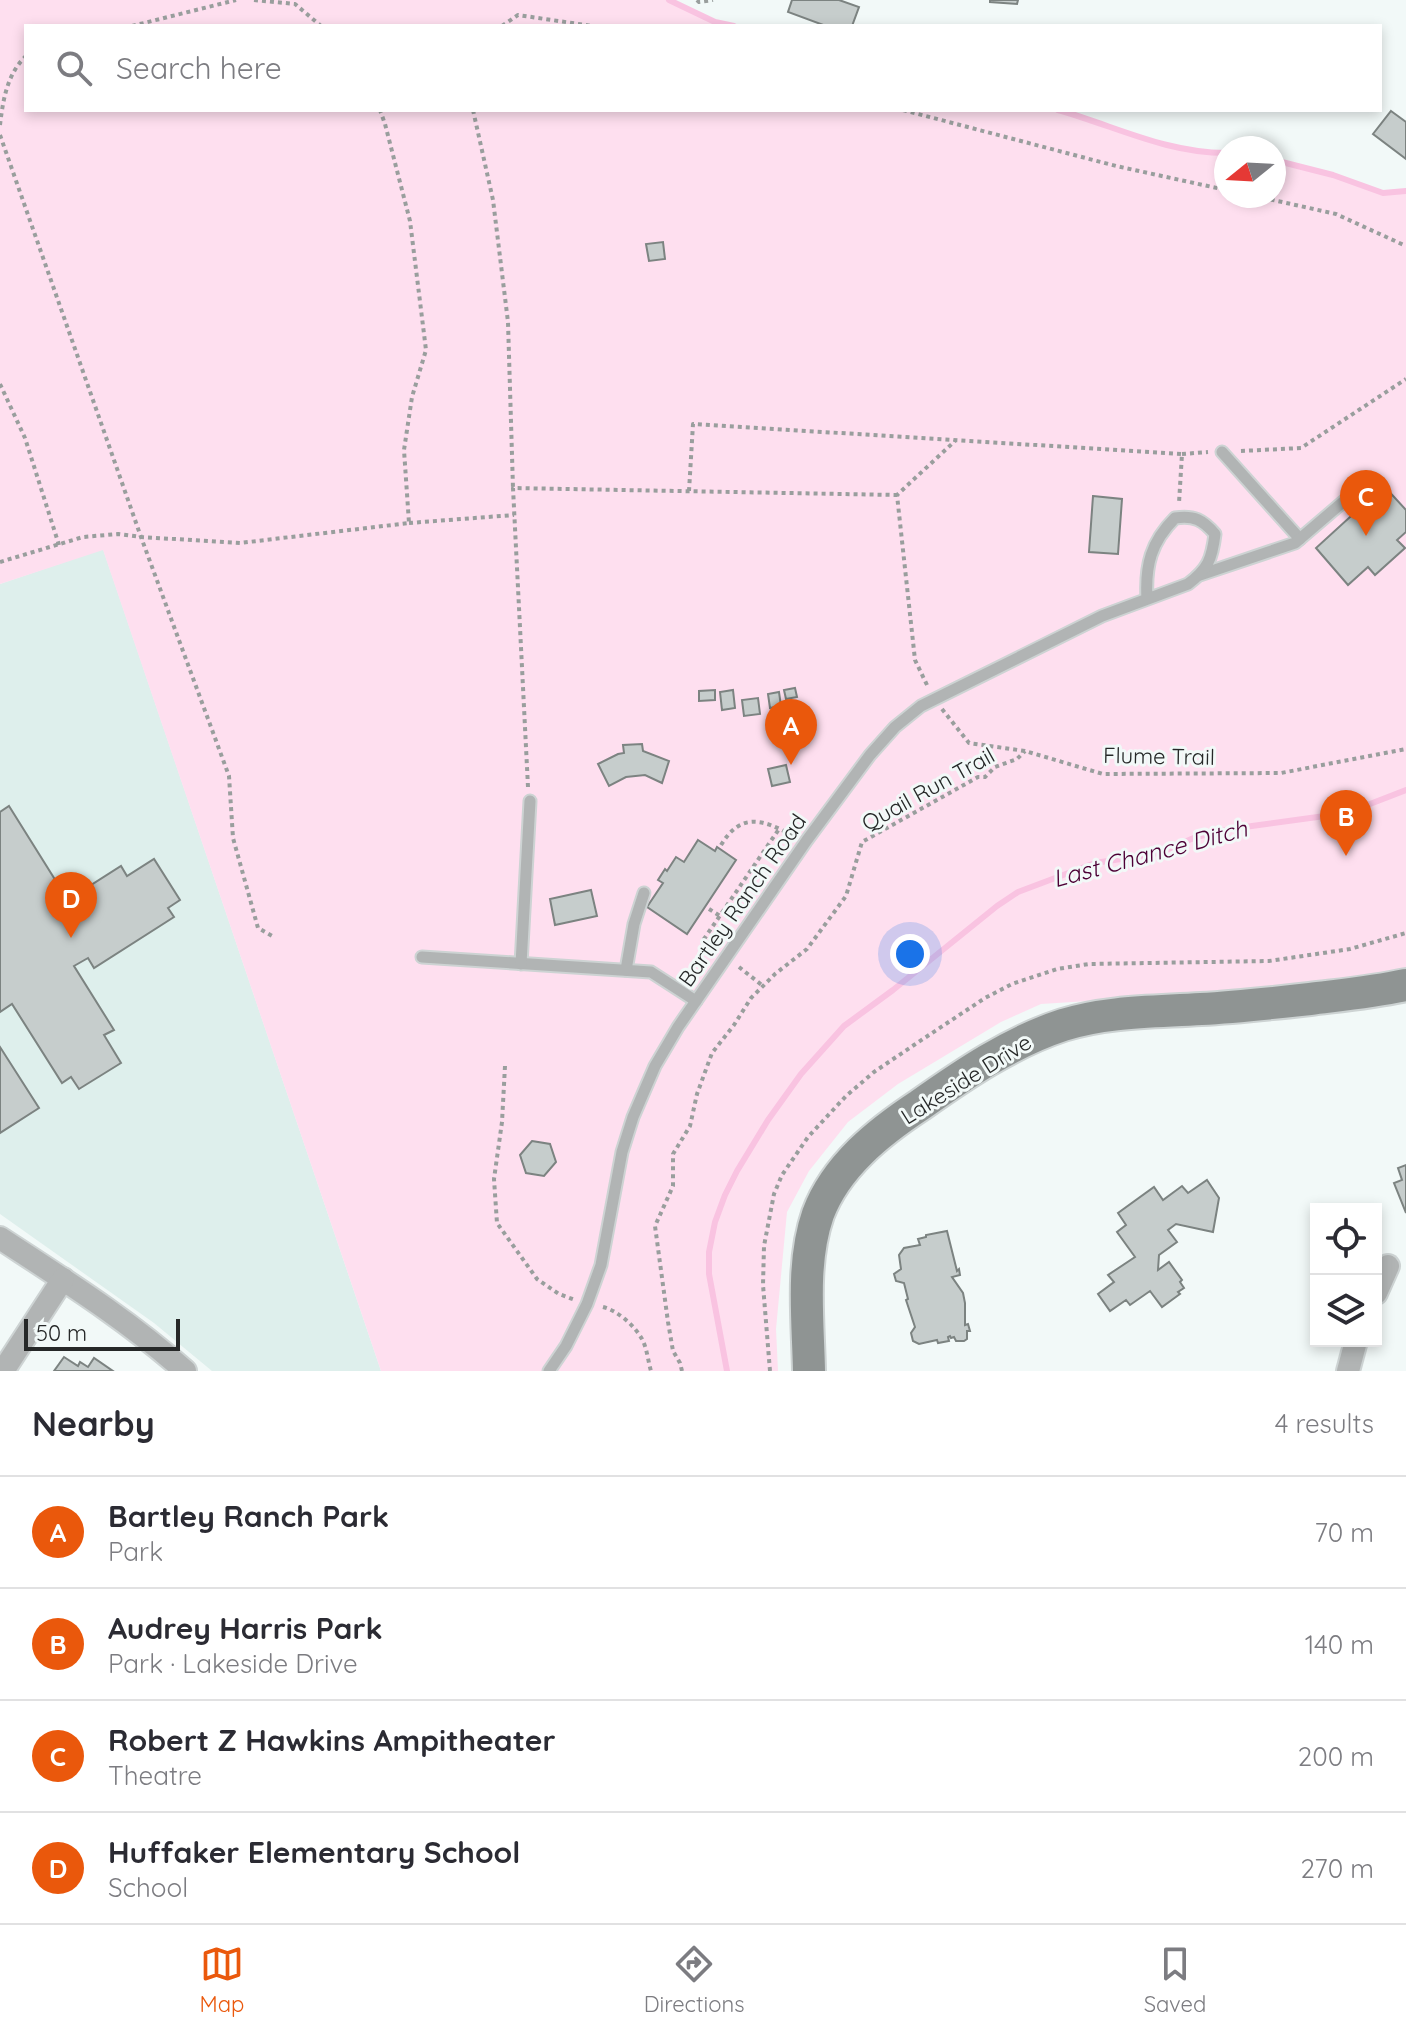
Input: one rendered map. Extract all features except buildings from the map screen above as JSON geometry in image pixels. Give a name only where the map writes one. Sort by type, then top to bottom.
[{"type":"street","name":"Lakeside Drive","points":[[809,1371],[809,1260],[817,1217],[825,1199],[842,1172],[870,1142],[950,1084],[1026,1040],[1085,1020],[1247,1006],[1406,985]]},
{"type":"street","points":[[0,1238],[110,1310],[185,1371]]},
{"type":"street","points":[[1382,1280],[1388,1266]]},
{"type":"street","points":[[3,1371],[63,1279]]},
{"type":"street","points":[[1348,1371],[1354,1347]]},
{"type":"lane","points":[[1222,452],[1300,539]]},
{"type":"lane","name":"Bartley Ranch Road","points":[[549,1371],[566,1346],[587,1304],[601,1265],[622,1152],[655,1066],[805,843],[878,745],[921,706],[1102,616],[1188,584],[1199,575],[1295,543],[1350,496]]},
{"type":"lane","points":[[1147,599],[1146,583],[1152,549],[1175,518],[1197,518],[1215,534],[1208,565],[1199,575]]},
{"type":"lane","points":[[521,964],[530,801]]},
{"type":"lane","points":[[626,970],[634,924],[644,893]]},
{"type":"lane","points":[[422,957],[651,972],[696,1001]]},
{"type":"path","points":[[140,24],[236,0]]},
{"type":"path","points":[[254,0],[295,4],[319,24]]},
{"type":"path","points":[[697,0],[713,0]]},
{"type":"path","points":[[505,24],[518,15],[579,24]]},
{"type":"path","points":[[0,125],[3,96],[16,65],[24,58]]},
{"type":"path","points":[[381,112],[410,221],[426,350],[412,397],[404,450],[409,523]]},
{"type":"path","points":[[473,112],[493,200],[508,322],[514,515],[530,801]]},
{"type":"path","points":[[911,112],[1116,166],[1214,187]]},
{"type":"path","points":[[0,135],[141,537],[229,776],[233,838],[258,928],[274,937]]},
{"type":"path","points":[[1286,203],[1336,214],[1406,246]]},
{"type":"path","points":[[689,491],[693,424],[1182,454],[1301,448],[1406,379]]},
{"type":"path","points":[[0,384],[25,438],[59,545]]},
{"type":"path","points":[[513,488],[897,495],[955,441]]},
{"type":"path","points":[[1175,518],[1182,454]]},
{"type":"path","name":"Flume Trail","points":[[897,495],[915,660],[935,700],[969,743],[1025,751],[1103,774],[1281,773],[1406,749]]},
{"type":"path","points":[[0,562],[83,537],[118,534],[240,543],[409,523],[514,515]]},
{"type":"path","name":"Quail Run Trail","points":[[682,1371],[673,1351],[655,1226],[673,1186],[673,1154],[690,1126],[697,1094],[712,1053],[751,998],[807,949],[846,896],[862,842],[978,777],[985,777],[995,767],[1017,759],[1025,751]]},
{"type":"path","points":[[721,845],[728,833],[740,824],[753,820],[805,843]]},
{"type":"path","points":[[763,986],[704,939],[779,829]]},
{"type":"path","points":[[709,909],[720,916]]},
{"type":"path","points":[[505,1066],[502,1122],[494,1179],[497,1223],[537,1279],[559,1294],[606,1307],[631,1325],[643,1341],[651,1371]]},
{"type":"shaded area","points":[[0,0],[669,0],[724,24],[24,24],[24,112],[1064,112],[1162,144],[1214,152],[1214,208],[1286,208],[1286,163],[1333,175],[1382,193],[1406,191],[1406,981],[1041,1004],[1001,1022],[898,1084],[848,1122],[809,1171],[787,1212],[776,1329],[778,1371],[381,1371],[103,550],[0,584]]},
{"type":"shaded area","points":[[103,549],[381,1371],[212,1371],[154,1323],[0,1214],[0,584]]},
{"type":"waterway","points":[[669,0],[724,24]]},
{"type":"waterway","points":[[1064,112],[1162,144],[1214,152]]},
{"type":"waterway","points":[[1286,163],[1333,175],[1383,193],[1406,191]]},
{"type":"waterway","name":"Last Chance Ditch","points":[[727,1371],[709,1274],[709,1252],[715,1222],[737,1171],[768,1120],[801,1074],[844,1026],[1018,892],[1095,863],[1159,853],[1196,837],[1230,829],[1332,815],[1406,790]]},
{"type":"place","name":"Robert Z Hawkins Ampitheater","points":[[1366,536]]},
{"type":"place","name":"Bartley Ranch Park","points":[[791,765]]},
{"type":"place","name":"Audrey Harris Park","points":[[1346,856]]},
{"type":"place","name":"Huffaker Elementary School","points":[[71,938]]}]
